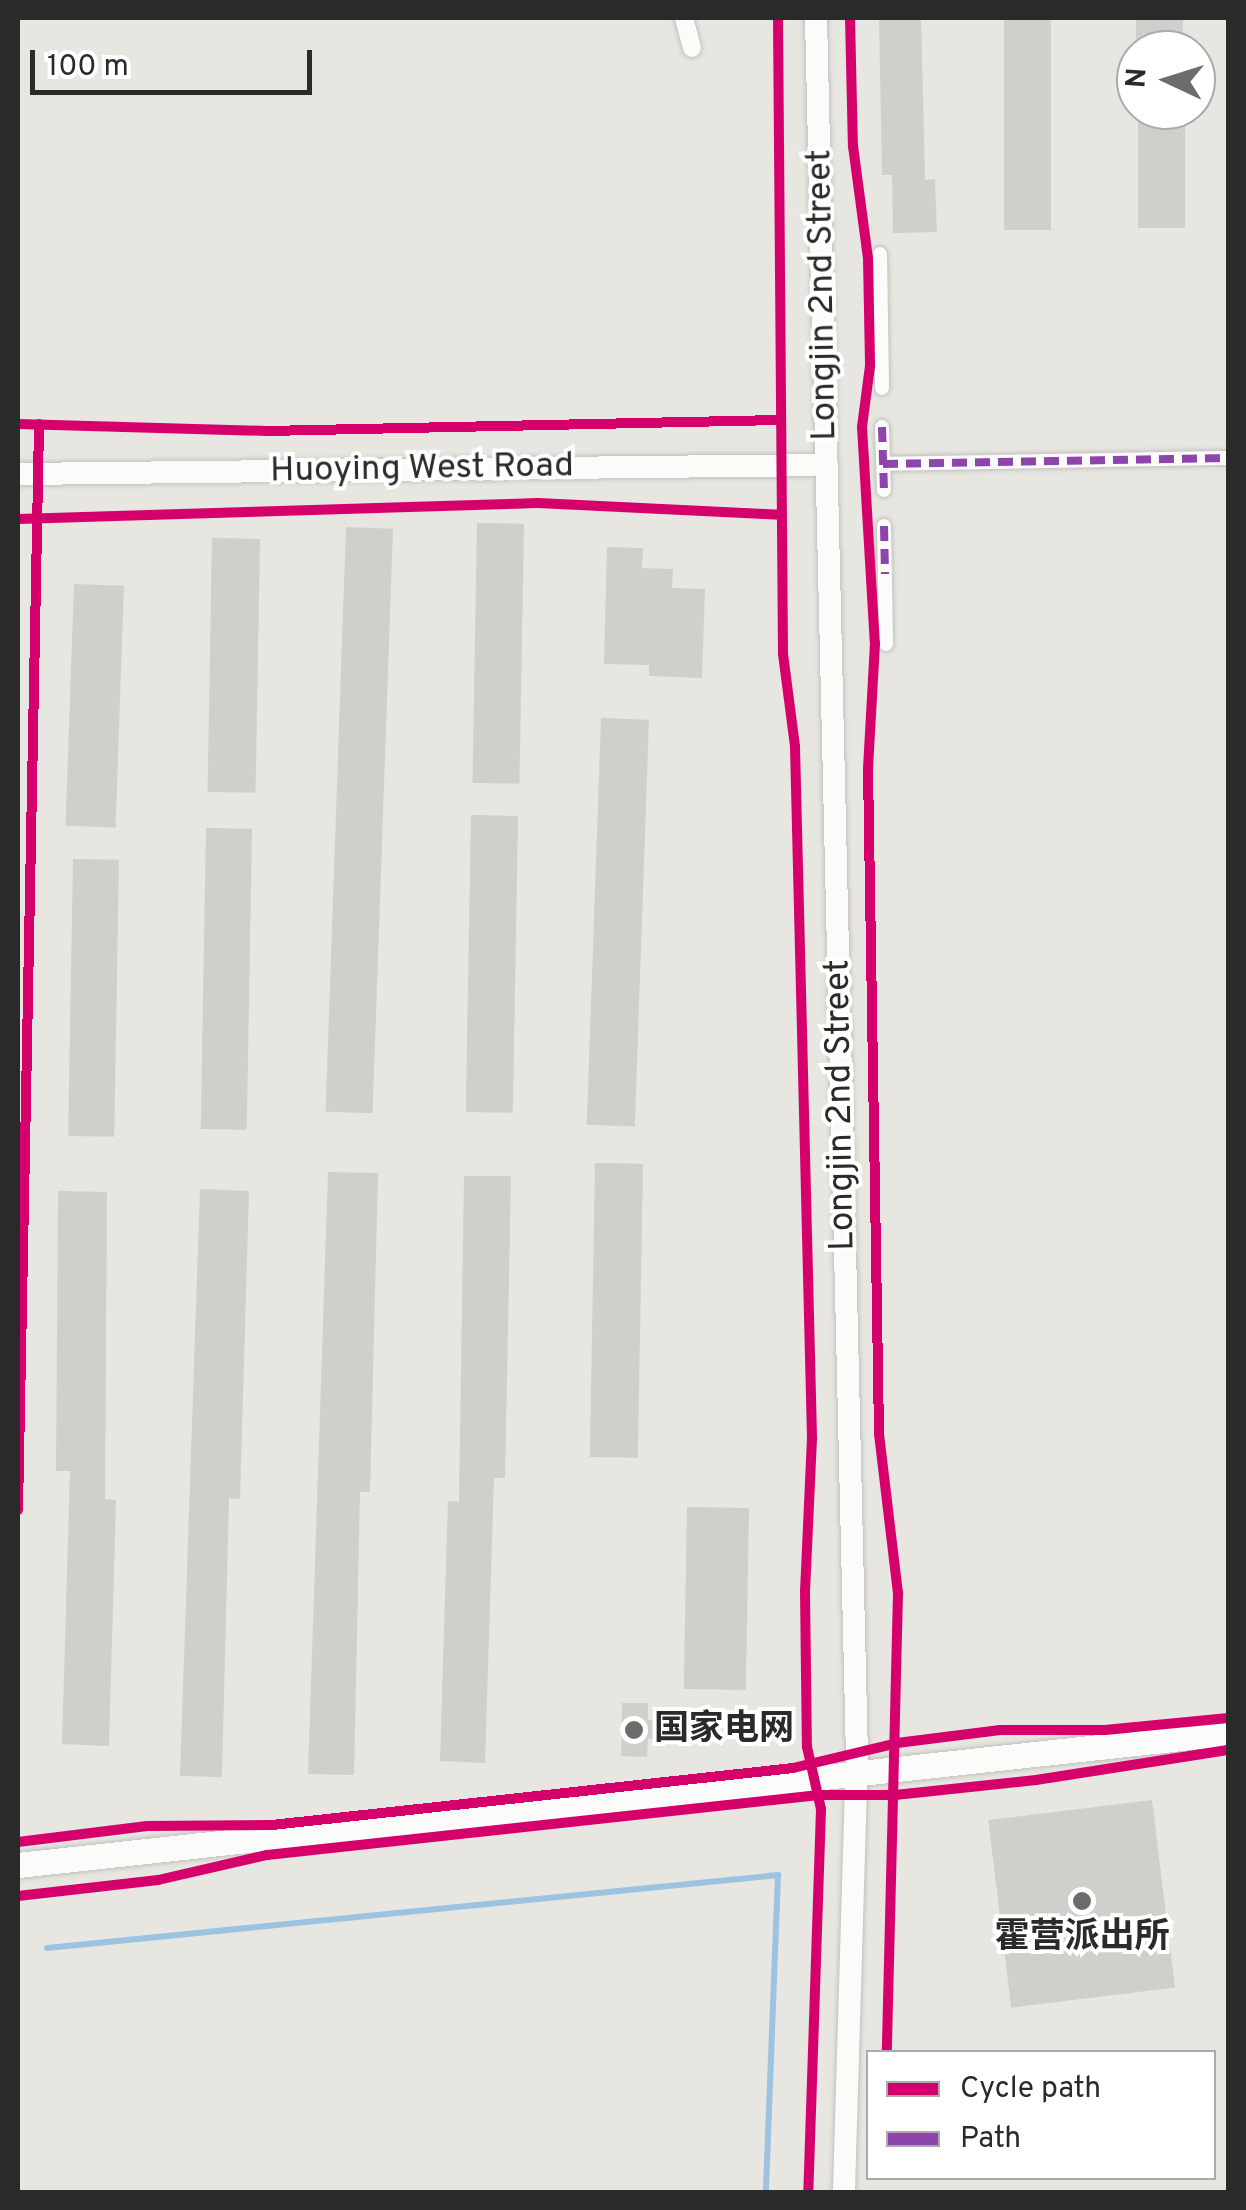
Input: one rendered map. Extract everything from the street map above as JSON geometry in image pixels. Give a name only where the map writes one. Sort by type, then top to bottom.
[{"type":"main road","points":[[18,1865],[1228,1732]]},
{"type":"street","points":[[684,18],[692,48]]},
{"type":"street","name":"Longjin 2nd Street","points":[[816,18],[856,1774],[844,2192]]},
{"type":"street","points":[[880,254],[878,366],[882,388]]},
{"type":"street","points":[[882,427],[884,490]]},
{"type":"street","points":[[883,464],[1228,458]]},
{"type":"street","name":"Huoying West Road","points":[[18,474],[826,465]]},
{"type":"street","points":[[882,535],[886,644]]},
{"type":"building","points":[[879,18],[921,18],[925,180],[935,179],[937,232],[893,233],[892,175],[882,175]]},
{"type":"building","points":[[1004,18],[1051,18],[1051,230],[1004,230]]},
{"type":"building","points":[[1136,18],[1183,18],[1183,30],[1136,30]]},
{"type":"building","points":[[1138,130],[1185,130],[1185,228],[1138,228]]},
{"type":"building","points":[[477,523],[524,524],[519,784],[472,783]]},
{"type":"building","points":[[346,527],[393,529],[373,1113],[326,1112]]},
{"type":"building","points":[[212,538],[260,539],[256,793],[208,792]]},
{"type":"building","points":[[607,547],[643,548],[642,568],[673,569],[672,588],[705,589],[702,678],[649,676],[649,665],[604,664]]},
{"type":"building","points":[[74,584],[124,586],[116,828],[66,826]]},
{"type":"building","points":[[601,718],[649,720],[635,1126],[587,1125]]},
{"type":"building","points":[[471,815],[518,816],[513,1113],[466,1112]]},
{"type":"building","points":[[206,828],[252,829],[247,1130],[201,1129]]},
{"type":"building","points":[[73,859],[119,860],[114,1137],[68,1136]]},
{"type":"building","points":[[595,1163],[643,1164],[638,1458],[590,1457]]},
{"type":"building","points":[[328,1172],[378,1173],[370,1492],[360,1492],[354,1775],[308,1774]]},
{"type":"building","points":[[464,1176],[511,1176],[505,1478],[494,1478],[485,1763],[440,1761],[448,1501],[459,1502]]},
{"type":"building","points":[[200,1189],[249,1191],[240,1499],[229,1498],[222,1777],[180,1776]]},
{"type":"building","points":[[58,1191],[107,1192],[105,1499],[116,1500],[109,1746],[62,1744],[70,1471],[56,1471]]},
{"type":"building","points":[[687,1507],[749,1508],[746,1690],[684,1689]]},
{"type":"building","points":[[622,1703],[648,1703],[648,1720],[710,1722],[707,1740],[648,1739],[647,1757],[621,1756]]},
{"type":"building","name":"霍营派出所","points":[[1152,1800],[1175,1988],[1011,2008],[988,1820]]},
{"type":"waterway","points":[[47,1948],[778,1875],[766,2192]]},
{"type":"marked path","points":[[882,427],[884,490]]},
{"type":"marked path","points":[[883,464],[1228,458]]},
{"type":"marked path","points":[[884,526],[885,574]]},
{"type":"cycle path","points":[[778,18],[783,654],[795,747],[812,1438],[805,1591],[807,1747],[821,1809],[808,2192]]},
{"type":"cycle path","points":[[850,18],[853,146],[868,259],[870,366],[862,427],[875,643],[868,769],[879,1434],[898,1593],[887,2050]]},
{"type":"cycle path","points":[[18,424],[267,431],[778,420]]},
{"type":"cycle path","points":[[18,1510],[39,424]]},
{"type":"cycle path","points":[[18,519],[538,503],[780,515]]},
{"type":"cycle path","points":[[18,1842],[147,1826],[272,1825],[793,1768],[897,1743],[1000,1730],[1105,1730],[1228,1718]]},
{"type":"cycle path","points":[[18,1896],[158,1880],[267,1855],[819,1795],[895,1795],[1036,1780],[1228,1750]]},
{"type":"place","name":"国家电网","points":[[634,1730]]},
{"type":"place","name":"霍营派出所","points":[[1082,1901]]}]
